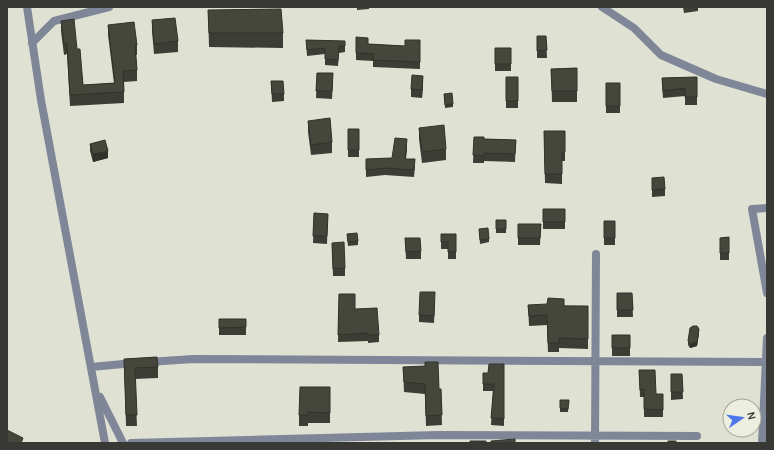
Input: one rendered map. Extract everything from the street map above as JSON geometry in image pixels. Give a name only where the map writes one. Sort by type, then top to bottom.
[{"type":"street","points":[[27,7],[41,100],[105,443]]},
{"type":"street","points":[[32,43],[54,21],[109,7]]},
{"type":"street","points":[[602,7],[634,28],[661,56],[716,79],[767,94]]},
{"type":"street","points":[[767,208],[752,209],[767,293]]},
{"type":"street","points":[[594,440],[596,254]]},
{"type":"street","points":[[762,443],[767,338]]},
{"type":"street","points":[[91,367],[193,359],[766,362]]},
{"type":"street","points":[[95,389],[123,443]]},
{"type":"street","points":[[131,443],[439,435],[594,440],[697,436]]},
{"type":"building","points":[[281,9],[283,33],[209,33],[208,10]]},
{"type":"building","points":[[175,18],[178,41],[154,44],[152,20]]},
{"type":"building","points":[[74,19],[77,49],[80,49],[83,85],[115,83],[108,25],[134,22],[137,45],[135,45],[137,70],[123,71],[124,92],[70,95],[67,44],[64,44],[61,21]]},
{"type":"building","points":[[537,36],[546,36],[547,50],[537,51]]},
{"type":"building","points":[[356,37],[368,38],[368,44],[405,46],[405,40],[420,40],[420,62],[373,60],[374,54],[356,53]]},
{"type":"building","points":[[306,40],[345,41],[345,46],[339,46],[338,60],[325,59],[325,48],[307,50]]},
{"type":"building","points":[[495,48],[511,48],[511,64],[495,64]]},
{"type":"building","points":[[577,68],[577,91],[552,91],[551,69]]},
{"type":"building","points":[[317,73],[333,73],[332,91],[316,91]]},
{"type":"building","points":[[412,75],[423,76],[422,90],[411,89]]},
{"type":"building","points":[[506,77],[518,77],[518,101],[506,101]]},
{"type":"building","points":[[697,77],[697,97],[685,97],[685,88],[663,91],[662,78]]},
{"type":"building","points":[[271,81],[283,81],[284,94],[272,94]]},
{"type":"building","points":[[606,83],[620,83],[620,106],[606,106]]},
{"type":"building","points":[[452,93],[453,104],[445,105],[444,94]]},
{"type":"building","points":[[330,118],[332,142],[311,145],[308,121]]},
{"type":"building","points":[[444,125],[446,149],[422,152],[419,128]]},
{"type":"building","points":[[348,129],[359,129],[359,150],[348,150]]},
{"type":"building","points":[[544,131],[565,131],[565,152],[562,152],[562,174],[545,174]]},
{"type":"building","points":[[474,137],[484,137],[484,139],[516,140],[515,154],[484,153],[484,156],[473,155]]},
{"type":"building","points":[[395,138],[407,139],[405,159],[415,159],[414,170],[385,168],[366,170],[366,159],[392,158]]},
{"type":"building","points":[[105,140],[108,151],[93,154],[90,144]]},
{"type":"building","points":[[664,177],[665,189],[652,190],[652,178]]},
{"type":"building","points":[[543,209],[565,209],[565,222],[543,222]]},
{"type":"building","points":[[314,213],[328,214],[327,236],[313,236]]},
{"type":"building","points":[[496,220],[506,220],[506,229],[496,229]]},
{"type":"building","points":[[604,221],[615,221],[615,238],[604,238]]},
{"type":"building","points":[[518,224],[541,224],[540,238],[518,238]]},
{"type":"building","points":[[488,228],[489,239],[480,240],[479,229]]},
{"type":"building","points":[[357,233],[358,241],[348,242],[347,234]]},
{"type":"building","points":[[441,234],[456,234],[456,252],[448,252],[448,242],[441,242]]},
{"type":"building","points":[[729,237],[729,253],[720,253],[720,238]]},
{"type":"building","points":[[405,238],[420,238],[421,251],[406,252]]},
{"type":"building","points":[[344,242],[345,268],[333,269],[332,243]]},
{"type":"building","points":[[420,292],[435,292],[434,316],[419,315]]},
{"type":"building","points":[[617,293],[632,293],[633,310],[617,310]]},
{"type":"building","points":[[339,294],[355,294],[355,309],[377,308],[379,335],[368,335],[368,333],[338,335]]},
{"type":"building","points":[[548,298],[564,299],[564,306],[588,306],[588,339],[559,338],[559,343],[548,343],[547,315],[529,316],[528,305],[547,304]]},
{"type":"building","points":[[219,319],[246,319],[246,327],[219,328]]},
{"type":"building","points":[[697,326],[699,329],[697,342],[690,344],[688,341],[690,328]]},
{"type":"building","points":[[612,335],[630,335],[630,348],[612,348]]},
{"type":"building","points":[[157,357],[158,367],[135,368],[137,415],[126,415],[124,359]]},
{"type":"building","points":[[425,362],[438,362],[442,415],[426,416],[425,384],[404,382],[403,367],[425,366]]},
{"type":"building","points":[[489,364],[504,364],[504,419],[491,418],[494,384],[483,384],[483,373],[488,373]]},
{"type":"building","points":[[639,370],[655,370],[656,394],[663,394],[663,410],[644,409],[644,389],[640,390]]},
{"type":"building","points":[[671,374],[682,374],[683,392],[671,392]]},
{"type":"building","points":[[300,387],[330,387],[330,413],[308,412],[308,415],[299,415]]},
{"type":"building","points":[[560,400],[569,400],[568,409],[560,408]]},
{"type":"building","points":[[7,430],[23,438],[21,443],[7,443]]},
{"type":"building","points":[[515,439],[515,443],[491,443],[491,441]]},
{"type":"building","points":[[470,441],[486,441],[486,443],[470,443]]},
{"type":"building","points":[[668,441],[676,441],[676,443],[668,443]]}]
